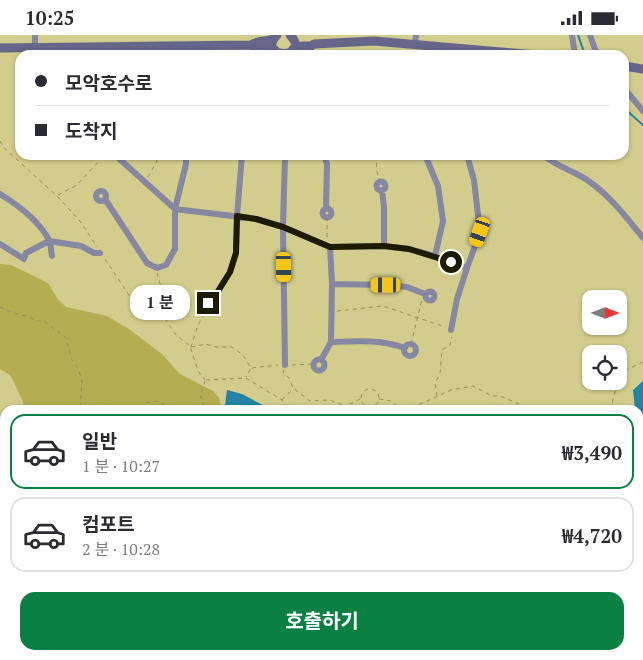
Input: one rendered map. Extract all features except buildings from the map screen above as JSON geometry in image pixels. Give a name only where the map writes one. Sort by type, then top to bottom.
[{"type":"street","points":[[35,35],[35,48]]},
{"type":"street","points":[[572,35],[574,50]]},
{"type":"street","points":[[590,35],[595,50]]},
{"type":"street","points":[[98,50],[251,45],[276,37],[282,50]]},
{"type":"street","points":[[287,50],[295,43],[292,37]]},
{"type":"street","points":[[292,37],[314,43]]},
{"type":"street","points":[[291,50],[302,46],[310,46],[314,43],[416,39],[455,50]]},
{"type":"street","points":[[251,45],[267,50]]},
{"type":"street","points":[[0,49],[35,48],[56,50]]},
{"type":"street","points":[[629,67],[643,69]]},
{"type":"street","points":[[629,94],[643,111]]},
{"type":"street","points":[[120,160],[175,209],[256,219],[283,227],[328,246],[384,246],[409,249],[467,268]]},
{"type":"street","points":[[105,199],[148,263],[157,268],[166,265],[175,249],[175,209],[186,160]]},
{"type":"street","points":[[209,304],[212,306],[216,304],[217,299],[215,296],[230,272],[236,253],[242,160]]},
{"type":"street","points":[[285,160],[283,227],[285,365]]},
{"type":"street","points":[[326,160],[326,208],[332,212],[327,217]]},
{"type":"street","points":[[427,160],[438,186],[443,221],[435,256]]},
{"type":"street","points":[[451,330],[457,299],[480,232],[474,180],[468,160]]},
{"type":"street","points":[[549,160],[589,181],[620,211],[643,238]]},
{"type":"street","points":[[380,181],[385,186],[382,190],[384,246]]},
{"type":"street","points":[[0,194],[14,202],[29,216],[49,241],[52,256]]},
{"type":"street","points":[[0,243],[24,259],[26,253],[49,241],[81,246],[94,253],[100,253]]},
{"type":"street","points":[[314,364],[315,369],[321,370],[324,366],[321,360],[331,342],[332,284],[328,246]]},
{"type":"street","points":[[332,284],[407,287],[424,294]]},
{"type":"street","points":[[331,342],[376,341],[408,346]]},
{"type":"path","points":[[0,141],[3,147],[15,158]]},
{"type":"path","points":[[17,160],[57,196],[80,221],[137,307],[152,316],[166,320]]},
{"type":"path","points":[[57,196],[77,185],[100,160]]},
{"type":"path","points":[[144,182],[157,160]]},
{"type":"path","points":[[376,160],[380,181]]},
{"type":"path","points":[[327,217],[328,246]]},
{"type":"path","points":[[154,266],[166,304],[166,320],[176,335],[191,347],[206,344],[216,347],[232,347],[243,355],[251,368]]},
{"type":"path","points":[[408,346],[424,294]]},
{"type":"path","points":[[205,380],[198,371],[191,347],[198,325],[209,304]]},
{"type":"path","points":[[332,311],[383,306],[451,330],[450,345],[442,350],[440,374],[435,383],[437,396]]},
{"type":"path","points":[[0,307],[19,315],[29,316],[35,321],[44,321],[62,333],[66,338],[71,359],[79,371],[82,382],[80,405]]},
{"type":"path","points":[[627,370],[643,362]]},
{"type":"path","points":[[251,368],[314,364]]},
{"type":"path","points":[[285,365],[283,373],[289,378],[293,388],[310,401],[329,400],[343,405]]},
{"type":"path","points":[[246,378],[251,368]]},
{"type":"path","points":[[205,380],[246,378],[282,400],[286,405]]},
{"type":"path","points":[[202,405],[204,404],[200,395],[205,380]]},
{"type":"path","points":[[417,405],[451,390],[473,386],[492,396],[500,396],[521,405]]},
{"type":"path","points":[[282,400],[293,388]]},
{"type":"path","points":[[365,405],[361,399],[362,393],[370,389],[378,393],[378,399],[375,405]]},
{"type":"path","points":[[611,405],[616,390]]},
{"type":"path","points":[[348,405],[361,399]]},
{"type":"path","points":[[378,399],[388,400],[396,405]]},
{"type":"path","points":[[146,405],[147,402],[157,401],[165,405]]},
{"type":"shaded area","points":[[0,264],[11,265],[48,283],[57,298],[66,307],[107,316],[129,329],[163,355],[180,374],[213,391],[219,398],[221,405],[23,405],[11,376],[0,369]]},
{"type":"water","points":[[643,381],[643,405],[634,405],[633,390]]},
{"type":"water","points":[[227,390],[242,394],[263,405],[225,405]]},
{"type":"waterway","points":[[578,35],[583,50]]},
{"type":"waterway","points":[[629,112],[643,125]]},
{"type":"route","points":[[208,303],[208,298],[213,295],[215,296],[230,272],[236,253],[237,216],[256,219],[283,227],[330,247],[384,246],[409,249],[451,262]]}]
